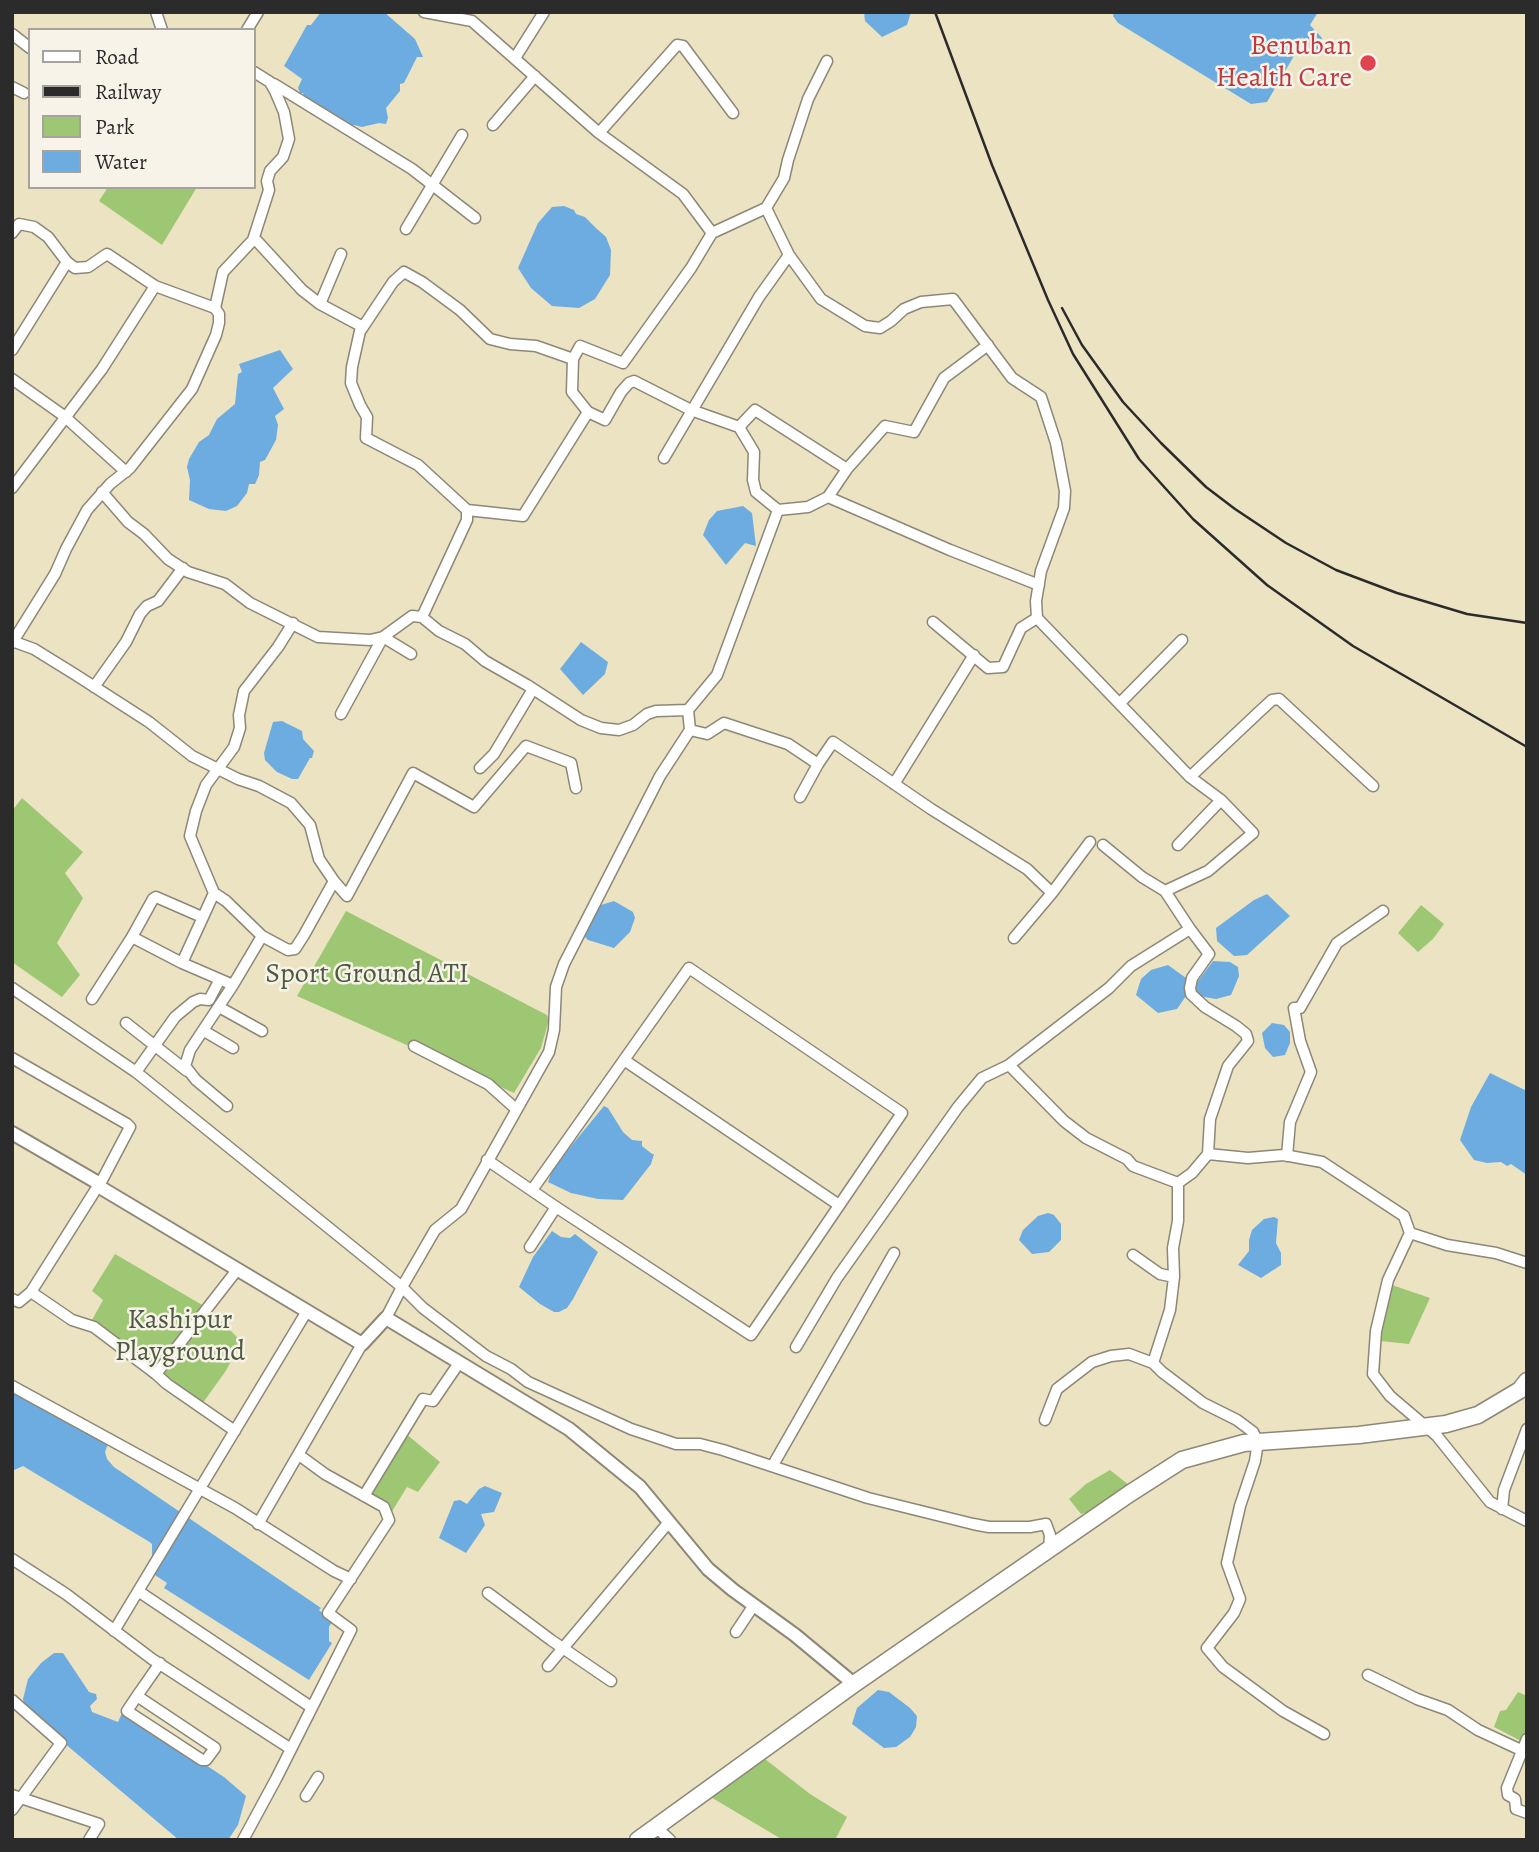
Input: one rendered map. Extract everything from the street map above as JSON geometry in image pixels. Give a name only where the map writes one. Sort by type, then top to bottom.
[{"type":"main road","points":[[638,1840],[853,1684],[1182,1460],[1244,1443],[1446,1424],[1478,1415],[1525,1389]]},
{"type":"street","points":[[248,28],[258,12]]},
{"type":"street","points":[[424,12],[448,14],[472,21],[599,133],[683,194],[712,233]]},
{"type":"street","points":[[515,58],[544,12]]},
{"type":"street","points":[[12,34],[28,46]]},
{"type":"street","points":[[599,133],[677,44],[683,46],[733,113]]},
{"type":"street","points":[[827,61],[808,99],[784,178],[766,208],[712,233],[691,268],[624,363],[580,346],[573,359],[572,392],[588,412],[605,420],[621,392],[634,381],[691,410],[739,428],[754,452],[753,480],[756,492],[778,510],[808,507],[828,497],[847,469],[885,426],[914,432],[944,378],[988,345]]},
{"type":"street","points":[[256,73],[412,169],[475,218]]},
{"type":"street","points":[[493,125],[535,76]]},
{"type":"street","points":[[215,308],[222,272],[253,240],[264,207],[270,171],[283,157],[289,139],[284,112],[270,82]]},
{"type":"street","points":[[12,87],[24,93]]},
{"type":"street","points":[[406,229],[462,135]]},
{"type":"street","points":[[766,208],[789,255],[821,299],[865,326],[880,327],[904,309],[920,302],[953,299],[1012,378],[1041,397],[1056,443],[1065,491],[1065,508],[1041,571],[1036,601],[1037,618],[1190,777],[1221,800],[1253,833],[1208,871],[1165,891]]},
{"type":"street","points":[[12,233],[19,224],[34,227],[48,237],[75,268],[88,267],[107,254],[155,286],[215,308],[219,314],[216,335],[192,389],[126,472],[102,492],[87,510],[55,574],[12,641],[34,649],[149,722],[191,756],[291,803],[310,825],[319,859],[347,896],[413,773],[474,807],[526,746],[571,763],[576,788]]},
{"type":"street","points":[[253,240],[257,241],[302,290],[320,304],[363,327]]},
{"type":"street","points":[[320,304],[341,254]]},
{"type":"street","points":[[664,458],[759,297],[789,255]]},
{"type":"street","points":[[12,350],[67,262]]},
{"type":"street","points":[[573,359],[536,346],[490,339],[460,310],[404,272],[393,282],[360,331],[351,383],[368,417],[366,438],[418,465],[467,510],[523,516],[588,412]]},
{"type":"street","points":[[12,488],[102,369],[155,286]]},
{"type":"street","points":[[12,379],[64,416],[126,472]]},
{"type":"street","points":[[739,428],[755,410],[847,469]]},
{"type":"street","points":[[102,492],[128,522],[168,559],[212,582],[225,584],[250,603],[318,637],[370,640],[383,637],[412,616],[422,617],[439,631],[465,644],[485,661],[581,720],[601,728],[619,730],[656,711],[688,710]]},
{"type":"street","points":[[828,497],[1039,585]]},
{"type":"street","points":[[422,617],[467,520],[467,510]]},
{"type":"street","points":[[258,1524],[362,1344],[386,1318],[436,1230],[461,1209],[549,1052],[554,1030],[556,987],[564,964],[660,776],[690,730],[688,710],[716,675],[778,510]]},
{"type":"street","points":[[94,687],[126,642],[140,614],[147,606],[158,601],[183,568]]},
{"type":"street","points":[[933,622],[988,667],[1003,667],[1021,628],[1037,618]]},
{"type":"street","points":[[293,623],[278,648],[244,691],[234,747],[206,785],[190,836],[214,893],[262,936],[288,950],[295,949],[334,881]]},
{"type":"street","points":[[383,637],[411,654]]},
{"type":"street","points":[[341,714],[383,637]]},
{"type":"street","points":[[1120,703],[1182,640]]},
{"type":"street","points":[[894,784],[974,655]]},
{"type":"street","points":[[480,768],[494,754],[533,689]]},
{"type":"street","points":[[1190,777],[1272,700],[1279,699],[1373,786]]},
{"type":"street","points":[[690,730],[707,734],[724,723],[788,744],[818,764]]},
{"type":"street","points":[[800,797],[833,742],[1027,869],[1052,893]]},
{"type":"street","points":[[1178,845],[1221,800]]},
{"type":"street","points":[[1014,938],[1090,842]]},
{"type":"street","points":[[1103,845],[1142,877],[1165,891],[1209,954],[1192,978],[1191,994],[1205,1007],[1246,1034],[1248,1041],[1228,1066],[1210,1119],[1208,1154],[1192,1173],[1178,1183]]},
{"type":"street","points":[[182,963],[214,893]]},
{"type":"street","points":[[92,999],[132,937],[152,899],[156,897],[202,918]]},
{"type":"street","points":[[1287,1156],[1290,1122],[1311,1072],[1300,1041],[1294,1008],[1300,1008],[1337,943],[1383,911]]},
{"type":"street","points":[[796,1347],[837,1278],[958,1107],[982,1079],[1009,1065],[1109,988],[1131,966],[1190,929]]},
{"type":"street","points":[[188,1071],[186,1059],[262,936]]},
{"type":"street","points":[[132,937],[219,981],[233,985]]},
{"type":"street","points":[[487,1160],[556,1207],[751,1335],[902,1113],[689,968],[532,1190]]},
{"type":"street","points":[[136,1072],[174,1017],[193,1002],[200,999],[209,1000],[219,981]]},
{"type":"street","points":[[12,988],[136,1072],[402,1287],[464,1341],[528,1382],[631,1429],[676,1444],[700,1444],[773,1465],[868,1498],[989,1527],[1046,1524],[1050,1535],[1049,1549]]},
{"type":"street","points":[[219,1007],[262,1031]]},
{"type":"street","points":[[127,1023],[227,1106]]},
{"type":"street","points":[[204,1031],[233,1048]]},
{"type":"street","points":[[414,1046],[488,1084],[516,1109]]},
{"type":"street","points":[[12,1058],[130,1127],[99,1185],[31,1292],[19,1302],[12,1298]]},
{"type":"street","points":[[624,1060],[839,1205]]},
{"type":"street","points":[[1009,1065],[1064,1121],[1086,1138],[1126,1159],[1133,1166],[1178,1183]]},
{"type":"street","points":[[12,1133],[362,1344]]},
{"type":"street","points":[[1208,1154],[1248,1158],[1287,1156],[1322,1162],[1404,1216],[1410,1233],[1388,1280],[1376,1331],[1373,1374],[1390,1396],[1437,1436],[1484,1496],[1502,1509],[1527,1521]]},
{"type":"street","points":[[1153,1363],[1170,1310],[1174,1277],[1172,1248],[1178,1221],[1178,1183]]},
{"type":"street","points":[[530,1247],[556,1207]]},
{"type":"street","points":[[1410,1233],[1447,1245],[1496,1253],[1527,1263]]},
{"type":"street","points":[[773,1465],[894,1253]]},
{"type":"street","points":[[1133,1255],[1160,1274],[1174,1277]]},
{"type":"street","points":[[156,1374],[237,1270]]},
{"type":"street","points":[[31,1292],[72,1320],[94,1327],[167,1384],[235,1431]]},
{"type":"street","points":[[114,1631],[307,1311]]},
{"type":"street","points":[[386,1318],[569,1429],[640,1487],[708,1569],[795,1635],[853,1684]]},
{"type":"street","points":[[1045,1420],[1057,1389],[1092,1362],[1129,1354],[1153,1363],[1203,1403],[1237,1420],[1252,1432],[1258,1442],[1255,1461],[1240,1506],[1227,1563],[1240,1599],[1234,1613],[1206,1648],[1223,1667],[1283,1711],[1324,1734]]},
{"type":"street","points":[[364,1496],[423,1399],[433,1401],[459,1363]]},
{"type":"street","points":[[12,1386],[235,1508],[351,1579]]},
{"type":"street","points":[[1502,1509],[1504,1490],[1527,1429]]},
{"type":"street","points":[[243,1840],[351,1630],[328,1613],[389,1520],[384,1507],[325,1474],[299,1455]]},
{"type":"street","points":[[548,1665],[669,1522]]},
{"type":"street","points":[[12,1559],[66,1594],[160,1663],[291,1749]]},
{"type":"street","points":[[138,1591],[311,1707]]},
{"type":"street","points":[[488,1593],[611,1681]]},
{"type":"street","points":[[736,1632],[754,1605]]},
{"type":"street","points":[[137,1696],[215,1748],[206,1760],[202,1760],[127,1711],[137,1696],[160,1663]]},
{"type":"street","points":[[1368,1675],[1417,1699],[1448,1710],[1478,1730],[1523,1751]]},
{"type":"street","points":[[12,1700],[61,1743],[16,1796],[12,1810]]},
{"type":"street","points":[[1527,1739],[1507,1788],[1508,1795],[1516,1799],[1516,1809],[1527,1813]]},
{"type":"street","points":[[306,1796],[317,1777]]},
{"type":"street","points":[[16,1796],[99,1824],[89,1840]]},
{"type":"street","points":[[656,1827],[670,1840]]},
{"type":"green space","points":[[107,189],[196,189],[162,245],[99,201]]},
{"type":"green space","points":[[22,798],[83,852],[65,873],[83,898],[57,943],[80,975],[62,997],[12,962],[12,811]]},
{"type":"green space","points":[[1421,905],[1444,924],[1433,939],[1418,952],[1398,933]]},
{"type":"green space","name":"Sport Ground ATI","points":[[346,911],[547,1015],[549,1020],[541,1048],[514,1093],[297,996]]},
{"type":"green space","name":"Kashipur Playground","points":[[115,1254],[209,1309],[242,1342],[202,1404],[92,1320],[103,1300],[92,1291]]},
{"type":"green space","points":[[1392,1285],[1430,1298],[1409,1344],[1380,1341]]},
{"type":"green space","points":[[405,1433],[440,1462],[418,1492],[407,1487],[391,1513],[365,1497]]},
{"type":"green space","points":[[1110,1470],[1129,1485],[1104,1507],[1081,1514],[1069,1499],[1086,1484]]},
{"type":"green space","points":[[1518,1692],[1527,1696],[1527,1732],[1521,1741],[1494,1727],[1500,1711],[1506,1710]]},
{"type":"green space","points":[[765,1759],[810,1794],[847,1817],[835,1840],[783,1840],[709,1796]]},
{"type":"water","points":[[321,12],[384,12],[415,39],[423,57],[417,57],[404,83],[400,84],[400,91],[386,108],[386,124],[349,127],[347,121],[339,122],[306,101],[298,88],[302,79],[284,66],[307,25],[311,25]]},
{"type":"water","points":[[864,12],[911,12],[907,25],[882,37],[865,21]]},
{"type":"water","points":[[1114,12],[1318,12],[1310,25],[1322,38],[1318,50],[1310,49],[1302,37],[1298,49],[1267,102],[1251,104],[1118,23],[1113,16]]},
{"type":"water","points":[[564,206],[585,217],[606,237],[611,250],[610,275],[595,299],[579,308],[552,306],[531,288],[518,268],[538,223],[552,207]]},
{"type":"water","points":[[280,350],[293,369],[273,388],[284,409],[275,416],[278,425],[276,440],[265,460],[260,462],[255,484],[249,484],[247,493],[237,506],[226,511],[209,509],[189,500],[189,459],[199,442],[209,435],[217,419],[235,404],[238,374],[242,372],[239,364]]},
{"type":"water","points":[[743,506],[752,513],[756,546],[745,543],[726,565],[703,535],[709,520],[717,511]]},
{"type":"water","points":[[581,642],[608,662],[605,674],[583,695],[560,669]]},
{"type":"water","points":[[282,721],[302,731],[303,739],[314,751],[298,779],[277,772],[265,760],[264,753],[273,722]]},
{"type":"water","points":[[1267,894],[1290,916],[1247,955],[1234,956],[1217,941],[1216,928],[1254,900]]},
{"type":"water","points":[[614,901],[633,912],[635,918],[630,932],[614,948],[588,940],[584,936],[595,910]]},
{"type":"water","points":[[1213,961],[1230,962],[1238,967],[1239,976],[1231,995],[1216,999],[1199,996],[1195,985]]},
{"type":"water","points":[[1168,965],[1186,978],[1186,996],[1177,1009],[1158,1013],[1136,995],[1141,979],[1151,970]]},
{"type":"water","points":[[1272,1023],[1284,1025],[1290,1032],[1290,1043],[1285,1055],[1273,1057],[1265,1048],[1262,1033]]},
{"type":"water","points":[[1490,1073],[1527,1091],[1527,1175],[1511,1164],[1507,1166],[1501,1162],[1474,1160],[1460,1140],[1471,1107]]},
{"type":"water","points":[[604,1106],[623,1132],[632,1140],[642,1141],[642,1146],[654,1154],[651,1164],[623,1200],[598,1199],[571,1193],[548,1182],[553,1168]]},
{"type":"water","points":[[1048,1213],[1054,1215],[1061,1224],[1061,1240],[1049,1252],[1032,1254],[1019,1240],[1023,1230],[1038,1216]]},
{"type":"water","points":[[1264,1219],[1278,1219],[1276,1243],[1281,1253],[1281,1265],[1261,1278],[1238,1265],[1249,1251],[1252,1230]]},
{"type":"water","points":[[552,1231],[561,1237],[570,1238],[575,1234],[598,1252],[573,1299],[567,1308],[559,1312],[540,1304],[519,1287],[533,1257]]},
{"type":"water","points":[[12,1390],[108,1444],[105,1452],[114,1467],[321,1608],[319,1610],[332,1622],[329,1627],[329,1641],[332,1643],[309,1680],[164,1588],[167,1583],[152,1573],[152,1544],[148,1541],[23,1466],[12,1471]]},
{"type":"water","points":[[485,1486],[502,1493],[494,1512],[481,1514],[485,1525],[466,1553],[439,1538],[454,1501],[460,1500],[467,1504],[479,1489]]},
{"type":"water","points":[[54,1653],[63,1653],[89,1692],[96,1694],[97,1699],[90,1706],[92,1712],[118,1722],[123,1711],[224,1777],[246,1796],[238,1825],[228,1840],[179,1840],[25,1710],[23,1699],[28,1679],[41,1663]]},
{"type":"water","points":[[878,1690],[889,1692],[917,1716],[916,1727],[910,1737],[896,1747],[884,1748],[852,1724],[857,1708]]},
{"type":"railway","points":[[935,12],[992,165],[1048,300],[1073,354],[1139,459],[1193,519],[1267,585],[1353,646],[1527,747]]},
{"type":"railway","points":[[1062,308],[1082,345],[1123,402],[1206,487],[1235,509],[1286,543],[1336,570],[1397,593],[1467,614],[1527,623]]},
{"type":"place","name":"Benuban Health Care","points":[[1368,63]]}]
